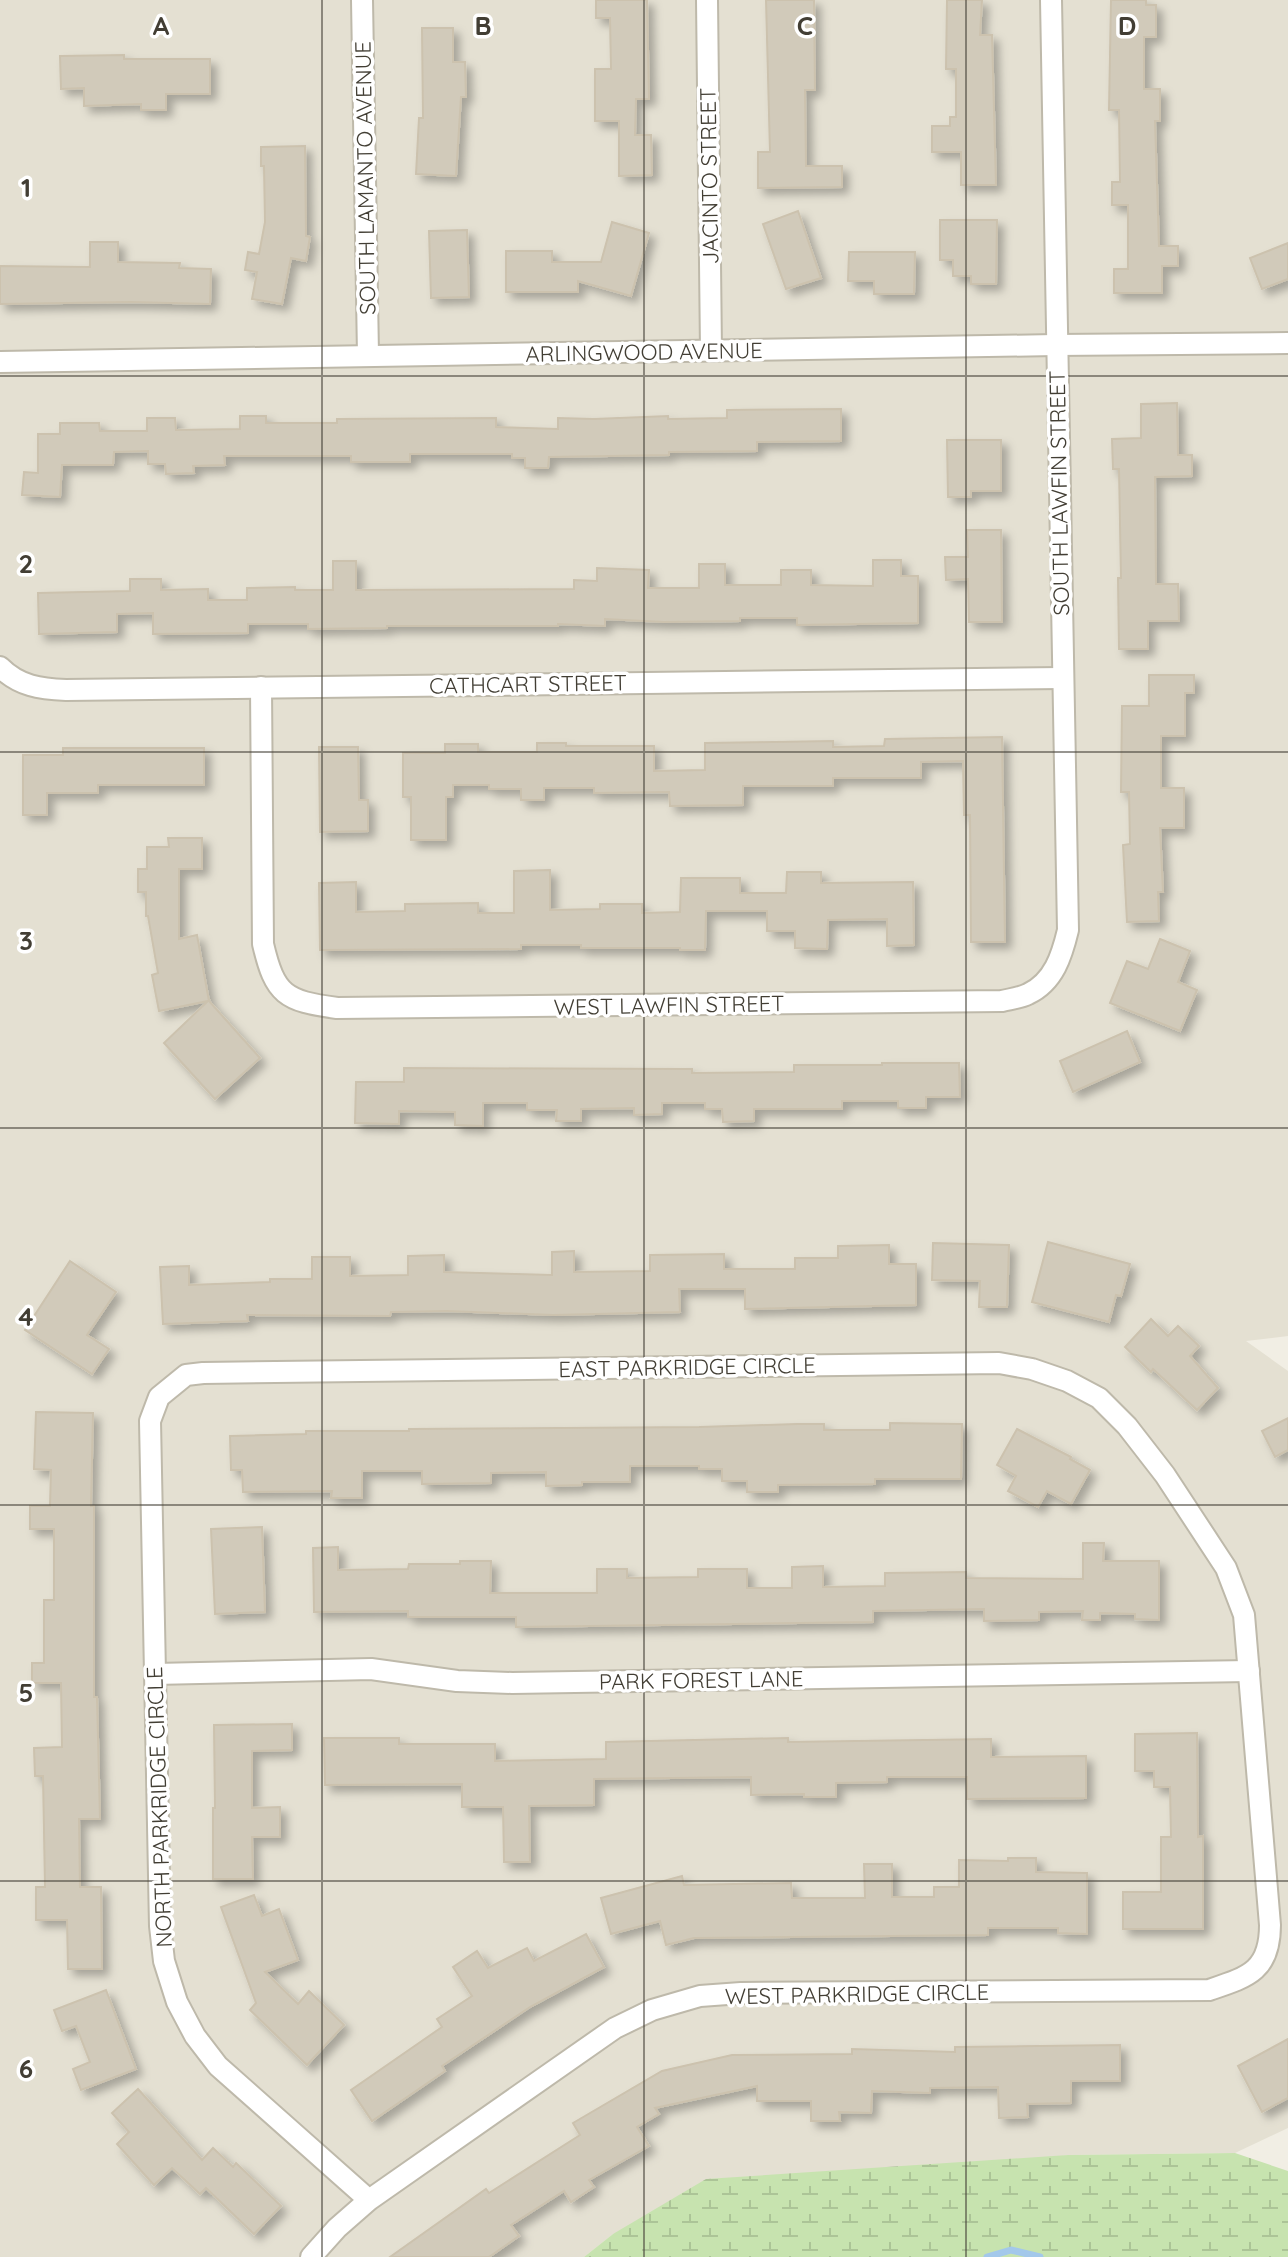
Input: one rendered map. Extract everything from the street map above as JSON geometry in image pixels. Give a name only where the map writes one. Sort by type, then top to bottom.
[{"type":"street","name":"SOUTH LAMANTO AVENUE","points":[[362,0],[368,355]]},
{"type":"street","name":"JACINTO STREET","points":[[707,0],[711,351]]},
{"type":"street","name":"SOUTH LAWFIN STREET","points":[[1047,980],[1061,959],[1068,930],[1051,0]]},
{"type":"street","name":"ARLINGWOOD AVENUE","points":[[0,362],[1288,343]]},
{"type":"street","name":"CATHCART STREET","points":[[0,667],[12,679],[37,689],[1062,678]]},
{"type":"street","name":"WEST LAWFIN STREET","points":[[261,687],[263,944],[270,974],[287,996],[312,1005],[337,1008],[1002,1001],[1028,994],[1047,980]]},
{"type":"street","name":"EAST PARKRIDGE CIRCLE","points":[[171,1386],[186,1375],[203,1373],[999,1363],[1032,1369],[1067,1381],[1099,1398],[1127,1426],[1165,1475],[1226,1568],[1244,1615],[1270,1925],[1270,1943],[1263,1963],[1244,1979]]},
{"type":"street","name":"NORTH PARKRIDGE CIRCLE","points":[[171,1386],[159,1397],[150,1421],[160,1926],[164,1961],[177,2002],[195,2036],[218,2066],[369,2200]]},
{"type":"street","name":"PARK FOREST LANE","points":[[155,1674],[371,1669],[457,1681],[512,1683],[1249,1671]]},
{"type":"street","name":"WEST PARKRIDGE CIRCLE","points":[[311,2257],[337,2228],[369,2200],[615,2028],[652,2010],[700,1996],[741,1993],[1181,1992],[1209,1990],[1244,1979]]},
{"type":"shaded area","points":[[0,0],[1288,0],[1288,1336],[1246,1341],[1288,1371],[1288,2128],[1235,2153],[1068,2155],[613,2234],[584,2257],[0,2257]]},
{"type":"green space","points":[[1235,2153],[1288,2171],[1288,2257],[584,2257],[613,2234],[706,2179],[1068,2155]]},
{"type":"building","points":[[596,0],[647,0],[649,99],[636,99],[635,135],[651,135],[652,175],[619,176],[619,121],[595,121],[595,69],[611,69],[610,18],[596,18]]},
{"type":"building","points":[[766,0],[814,0],[815,90],[805,90],[806,166],[842,166],[842,187],[758,188],[758,152],[770,152]]},
{"type":"building","points":[[947,0],[982,0],[980,35],[992,35],[996,185],[961,185],[961,152],[932,152],[932,126],[950,126],[950,117],[956,117],[956,69],[946,69]]},
{"type":"building","points":[[1111,0],[1146,0],[1146,5],[1156,5],[1156,37],[1144,37],[1144,89],[1160,89],[1160,121],[1155,121],[1159,246],[1178,246],[1178,266],[1162,266],[1162,293],[1114,293],[1114,269],[1128,269],[1128,205],[1112,205],[1112,182],[1120,182],[1119,110],[1109,110]]},
{"type":"building","points":[[422,28],[453,28],[453,62],[465,62],[466,97],[461,97],[456,176],[416,174],[419,118],[423,118]]},
{"type":"building","points":[[124,55],[124,59],[210,59],[210,94],[166,94],[166,110],[141,110],[141,104],[84,106],[84,88],[61,89],[60,56]]},
{"type":"building","points":[[305,146],[306,236],[310,237],[306,261],[291,258],[282,304],[252,299],[257,272],[245,270],[248,252],[259,254],[265,222],[261,147]]},
{"type":"building","points":[[798,211],[821,278],[786,289],[763,224]]},
{"type":"building","points":[[940,220],[997,220],[996,284],[971,284],[971,276],[953,276],[953,260],[940,260]]},
{"type":"building","points":[[612,222],[649,233],[631,296],[578,281],[578,292],[506,292],[506,251],[552,251],[552,262],[601,262]]},
{"type":"building","points":[[467,230],[469,297],[431,298],[429,231]]},
{"type":"building","points":[[90,242],[118,242],[118,262],[180,263],[179,268],[211,269],[210,304],[0,304],[0,266],[90,267]]},
{"type":"building","points":[[1288,243],[1288,279],[1262,289],[1250,258]]},
{"type":"building","points":[[849,252],[915,252],[914,294],[874,294],[874,281],[848,281]]},
{"type":"building","points":[[1177,403],[1178,455],[1192,455],[1192,476],[1155,477],[1156,584],[1178,584],[1179,621],[1148,621],[1148,649],[1119,649],[1119,469],[1113,469],[1112,439],[1141,438],[1141,404]]},
{"type":"building","points":[[841,409],[841,441],[757,442],[757,451],[549,457],[548,468],[525,468],[525,458],[512,458],[512,454],[410,454],[410,462],[351,462],[351,456],[224,456],[225,465],[193,466],[194,473],[166,474],[165,464],[148,464],[148,451],[114,452],[113,465],[62,465],[60,497],[22,495],[24,472],[38,473],[38,434],[60,434],[60,423],[99,423],[100,431],[147,431],[147,418],[175,418],[176,430],[240,429],[240,416],[266,416],[266,423],[337,423],[337,419],[496,418],[496,427],[558,429],[558,418],[727,418],[727,410]]},
{"type":"building","points":[[947,440],[1001,440],[1001,491],[971,491],[971,497],[948,497]]},
{"type":"building","points":[[967,530],[1001,530],[1002,622],[969,622],[968,579],[946,580],[945,557],[968,557]]},
{"type":"building","points":[[873,560],[901,560],[901,576],[918,576],[918,623],[797,625],[797,618],[740,618],[740,621],[664,622],[605,619],[605,626],[558,624],[308,629],[308,624],[248,624],[248,633],[153,634],[153,613],[117,614],[117,632],[39,634],[38,593],[130,591],[130,579],[161,579],[161,590],[208,589],[208,600],[247,600],[247,588],[333,590],[333,561],[356,561],[356,590],[574,589],[574,580],[597,581],[597,568],[649,570],[648,588],[699,588],[699,564],[725,564],[725,585],[781,585],[781,570],[811,570],[811,585],[873,586]]},
{"type":"building","points":[[1149,675],[1194,675],[1194,693],[1185,693],[1185,736],[1161,736],[1161,788],[1184,788],[1184,828],[1160,828],[1163,892],[1158,892],[1159,921],[1127,922],[1123,845],[1130,844],[1129,792],[1121,792],[1122,706],[1149,706]]},
{"type":"building","points":[[1002,737],[1005,942],[971,942],[970,815],[964,815],[963,761],[921,762],[921,778],[833,778],[833,786],[743,786],[743,805],[670,806],[669,792],[594,793],[594,788],[544,788],[544,800],[521,800],[521,789],[453,785],[453,797],[446,797],[446,840],[411,840],[411,797],[403,797],[403,753],[445,753],[445,744],[478,744],[478,752],[537,752],[537,743],[654,746],[654,771],[705,770],[705,743],[833,741],[833,747],[884,746],[885,739]]},
{"type":"building","points":[[319,747],[358,747],[359,800],[368,800],[368,831],[320,832]]},
{"type":"building","points":[[63,748],[204,748],[204,785],[98,785],[98,793],[47,793],[47,815],[23,815],[23,755],[63,755]]},
{"type":"building","points":[[168,838],[202,838],[202,869],[179,869],[179,939],[197,935],[209,1001],[260,1058],[215,1099],[164,1043],[208,1001],[159,1011],[152,975],[158,973],[146,916],[146,892],[138,892],[138,869],[147,869],[147,847],[169,847]]},
{"type":"building","points":[[550,870],[550,910],[600,909],[600,904],[642,904],[642,913],[680,912],[681,878],[740,878],[740,893],[786,893],[787,872],[821,872],[821,883],[913,882],[914,945],[887,946],[887,919],[828,920],[827,949],[795,948],[795,931],[767,931],[767,911],[706,911],[705,950],[521,945],[521,949],[320,950],[319,883],[356,882],[356,912],[405,911],[405,904],[478,903],[478,913],[514,913],[514,871]]},
{"type":"building","points":[[1160,939],[1190,951],[1178,982],[1197,990],[1180,1031],[1110,1003],[1127,961],[1148,969]]},
{"type":"building","points":[[1127,1031],[1140,1062],[1073,1092],[1060,1061]]},
{"type":"building","points":[[959,1063],[960,1097],[926,1097],[926,1108],[898,1108],[898,1101],[842,1101],[842,1109],[754,1109],[754,1121],[723,1122],[722,1109],[705,1109],[705,1103],[662,1103],[662,1114],[634,1115],[634,1108],[581,1109],[581,1121],[556,1121],[557,1110],[527,1110],[527,1103],[483,1103],[483,1126],[455,1125],[455,1112],[399,1111],[399,1124],[355,1123],[356,1082],[404,1082],[404,1068],[794,1072],[794,1065]]},
{"type":"building","points":[[1048,1242],[1130,1264],[1121,1296],[1116,1295],[1109,1322],[1032,1302]]},
{"type":"building","points":[[933,1243],[1009,1245],[1007,1307],[979,1307],[980,1281],[932,1280]]},
{"type":"building","points":[[889,1245],[889,1264],[916,1264],[916,1305],[745,1309],[745,1289],[679,1289],[680,1312],[553,1315],[447,1311],[391,1312],[390,1316],[247,1315],[248,1321],[163,1324],[160,1267],[189,1266],[189,1285],[312,1279],[312,1257],[350,1257],[350,1276],[408,1275],[408,1256],[444,1255],[444,1272],[552,1275],[552,1252],[574,1251],[574,1272],[650,1271],[650,1255],[724,1254],[724,1269],[795,1269],[795,1258],[838,1258],[838,1246]]},
{"type":"building","points":[[70,1261],[116,1292],[87,1335],[109,1349],[92,1374],[25,1330]]},
{"type":"building","points":[[1151,1319],[1168,1336],[1178,1326],[1199,1346],[1190,1356],[1218,1388],[1197,1410],[1125,1347]]},
{"type":"building","points":[[36,1412],[93,1413],[94,1697],[97,1697],[100,1819],[79,1819],[80,1887],[101,1887],[102,1969],[68,1969],[67,1920],[36,1920],[36,1887],[45,1887],[43,1776],[35,1776],[34,1748],[62,1747],[61,1683],[32,1683],[32,1663],[44,1663],[44,1600],[54,1600],[54,1529],[30,1529],[30,1506],[50,1506],[51,1470],[34,1469]]},
{"type":"building","points":[[1288,1418],[1288,1450],[1275,1457],[1262,1431]]},
{"type":"building","points":[[890,1423],[962,1424],[961,1479],[875,1479],[875,1484],[778,1485],[778,1492],[747,1492],[747,1481],[722,1481],[722,1469],[699,1469],[699,1466],[630,1466],[630,1482],[546,1486],[546,1472],[491,1473],[491,1483],[422,1484],[422,1471],[362,1471],[362,1498],[331,1498],[332,1491],[243,1492],[242,1470],[231,1470],[230,1436],[306,1434],[306,1431],[797,1424],[824,1424],[824,1430],[890,1430]]},
{"type":"building","points":[[1017,1429],[1090,1470],[1071,1504],[1047,1491],[1038,1507],[1008,1491],[1016,1476],[997,1465]]},
{"type":"building","points":[[262,1527],[265,1612],[215,1614],[211,1529]]},
{"type":"building","points":[[1083,1543],[1104,1543],[1103,1561],[1159,1561],[1159,1620],[1135,1619],[1135,1614],[1100,1613],[1100,1620],[1082,1620],[1083,1611],[1039,1612],[1039,1620],[984,1621],[984,1609],[873,1611],[873,1622],[516,1627],[516,1617],[408,1617],[408,1611],[314,1612],[313,1548],[338,1547],[338,1570],[408,1569],[409,1564],[491,1561],[490,1593],[597,1593],[597,1569],[627,1569],[627,1578],[698,1577],[698,1569],[747,1569],[747,1588],[792,1588],[792,1567],[823,1566],[823,1587],[885,1586],[885,1573],[966,1572],[966,1578],[1083,1579]]},
{"type":"building","points":[[292,1724],[292,1750],[252,1751],[252,1808],[280,1807],[280,1837],[252,1837],[253,1879],[213,1879],[214,1725]]},
{"type":"building","points":[[1197,1733],[1198,1837],[1203,1836],[1203,1929],[1123,1929],[1123,1892],[1161,1892],[1161,1837],[1171,1837],[1170,1787],[1154,1787],[1154,1771],[1135,1771],[1135,1734]]},
{"type":"building","points":[[324,1738],[399,1738],[399,1744],[495,1744],[495,1761],[606,1759],[606,1742],[788,1738],[788,1742],[991,1739],[991,1757],[1086,1756],[1086,1798],[967,1799],[967,1777],[887,1777],[887,1782],[836,1783],[836,1797],[751,1795],[751,1777],[594,1779],[594,1805],[529,1806],[530,1862],[504,1862],[503,1807],[462,1807],[462,1784],[325,1785]]},
{"type":"building","points":[[1008,1858],[1036,1858],[1036,1872],[1087,1873],[1087,1934],[1058,1933],[1058,1928],[988,1928],[988,1935],[694,1938],[666,1945],[660,1921],[611,1934],[601,1898],[682,1876],[684,1885],[791,1883],[792,1898],[865,1898],[864,1864],[892,1864],[892,1897],[934,1897],[934,1887],[959,1887],[959,1860],[1008,1861]]},
{"type":"building","points":[[254,1895],[262,1916],[279,1909],[298,1960],[265,1972],[298,2004],[309,1991],[344,2025],[307,2065],[250,2010],[256,2003],[221,1907]]},
{"type":"building","points":[[586,1934],[604,1967],[530,2007],[442,2066],[445,2071],[372,2121],[351,2090],[442,2027],[437,2019],[472,1996],[453,1967],[477,1951],[488,1968],[527,1948],[534,1961]]},
{"type":"building","points":[[106,1990],[136,2069],[81,2090],[73,2069],[90,2062],[76,2026],[62,2031],[54,2010]]},
{"type":"building","points":[[1288,2039],[1288,2098],[1262,2112],[1238,2066]]},
{"type":"building","points":[[1120,2045],[1120,2081],[1071,2081],[1071,2103],[1027,2104],[1028,2117],[999,2118],[998,2087],[930,2088],[930,2093],[872,2091],[871,2113],[839,2112],[840,2121],[811,2121],[811,2101],[757,2101],[757,2086],[655,2108],[659,2114],[637,2127],[649,2146],[589,2180],[594,2187],[571,2202],[564,2191],[511,2225],[519,2236],[489,2257],[390,2257],[486,2189],[489,2193],[580,2135],[573,2123],[662,2071],[732,2055],[852,2054],[852,2049],[955,2052],[955,2047]]},
{"type":"building","points":[[138,2089],[202,2160],[213,2148],[233,2167],[236,2163],[281,2206],[254,2234],[206,2188],[200,2194],[172,2168],[154,2185],[117,2144],[129,2132],[112,2113]]},
{"type":"waterway","points":[[987,2257],[1011,2250],[1040,2257]]}]
